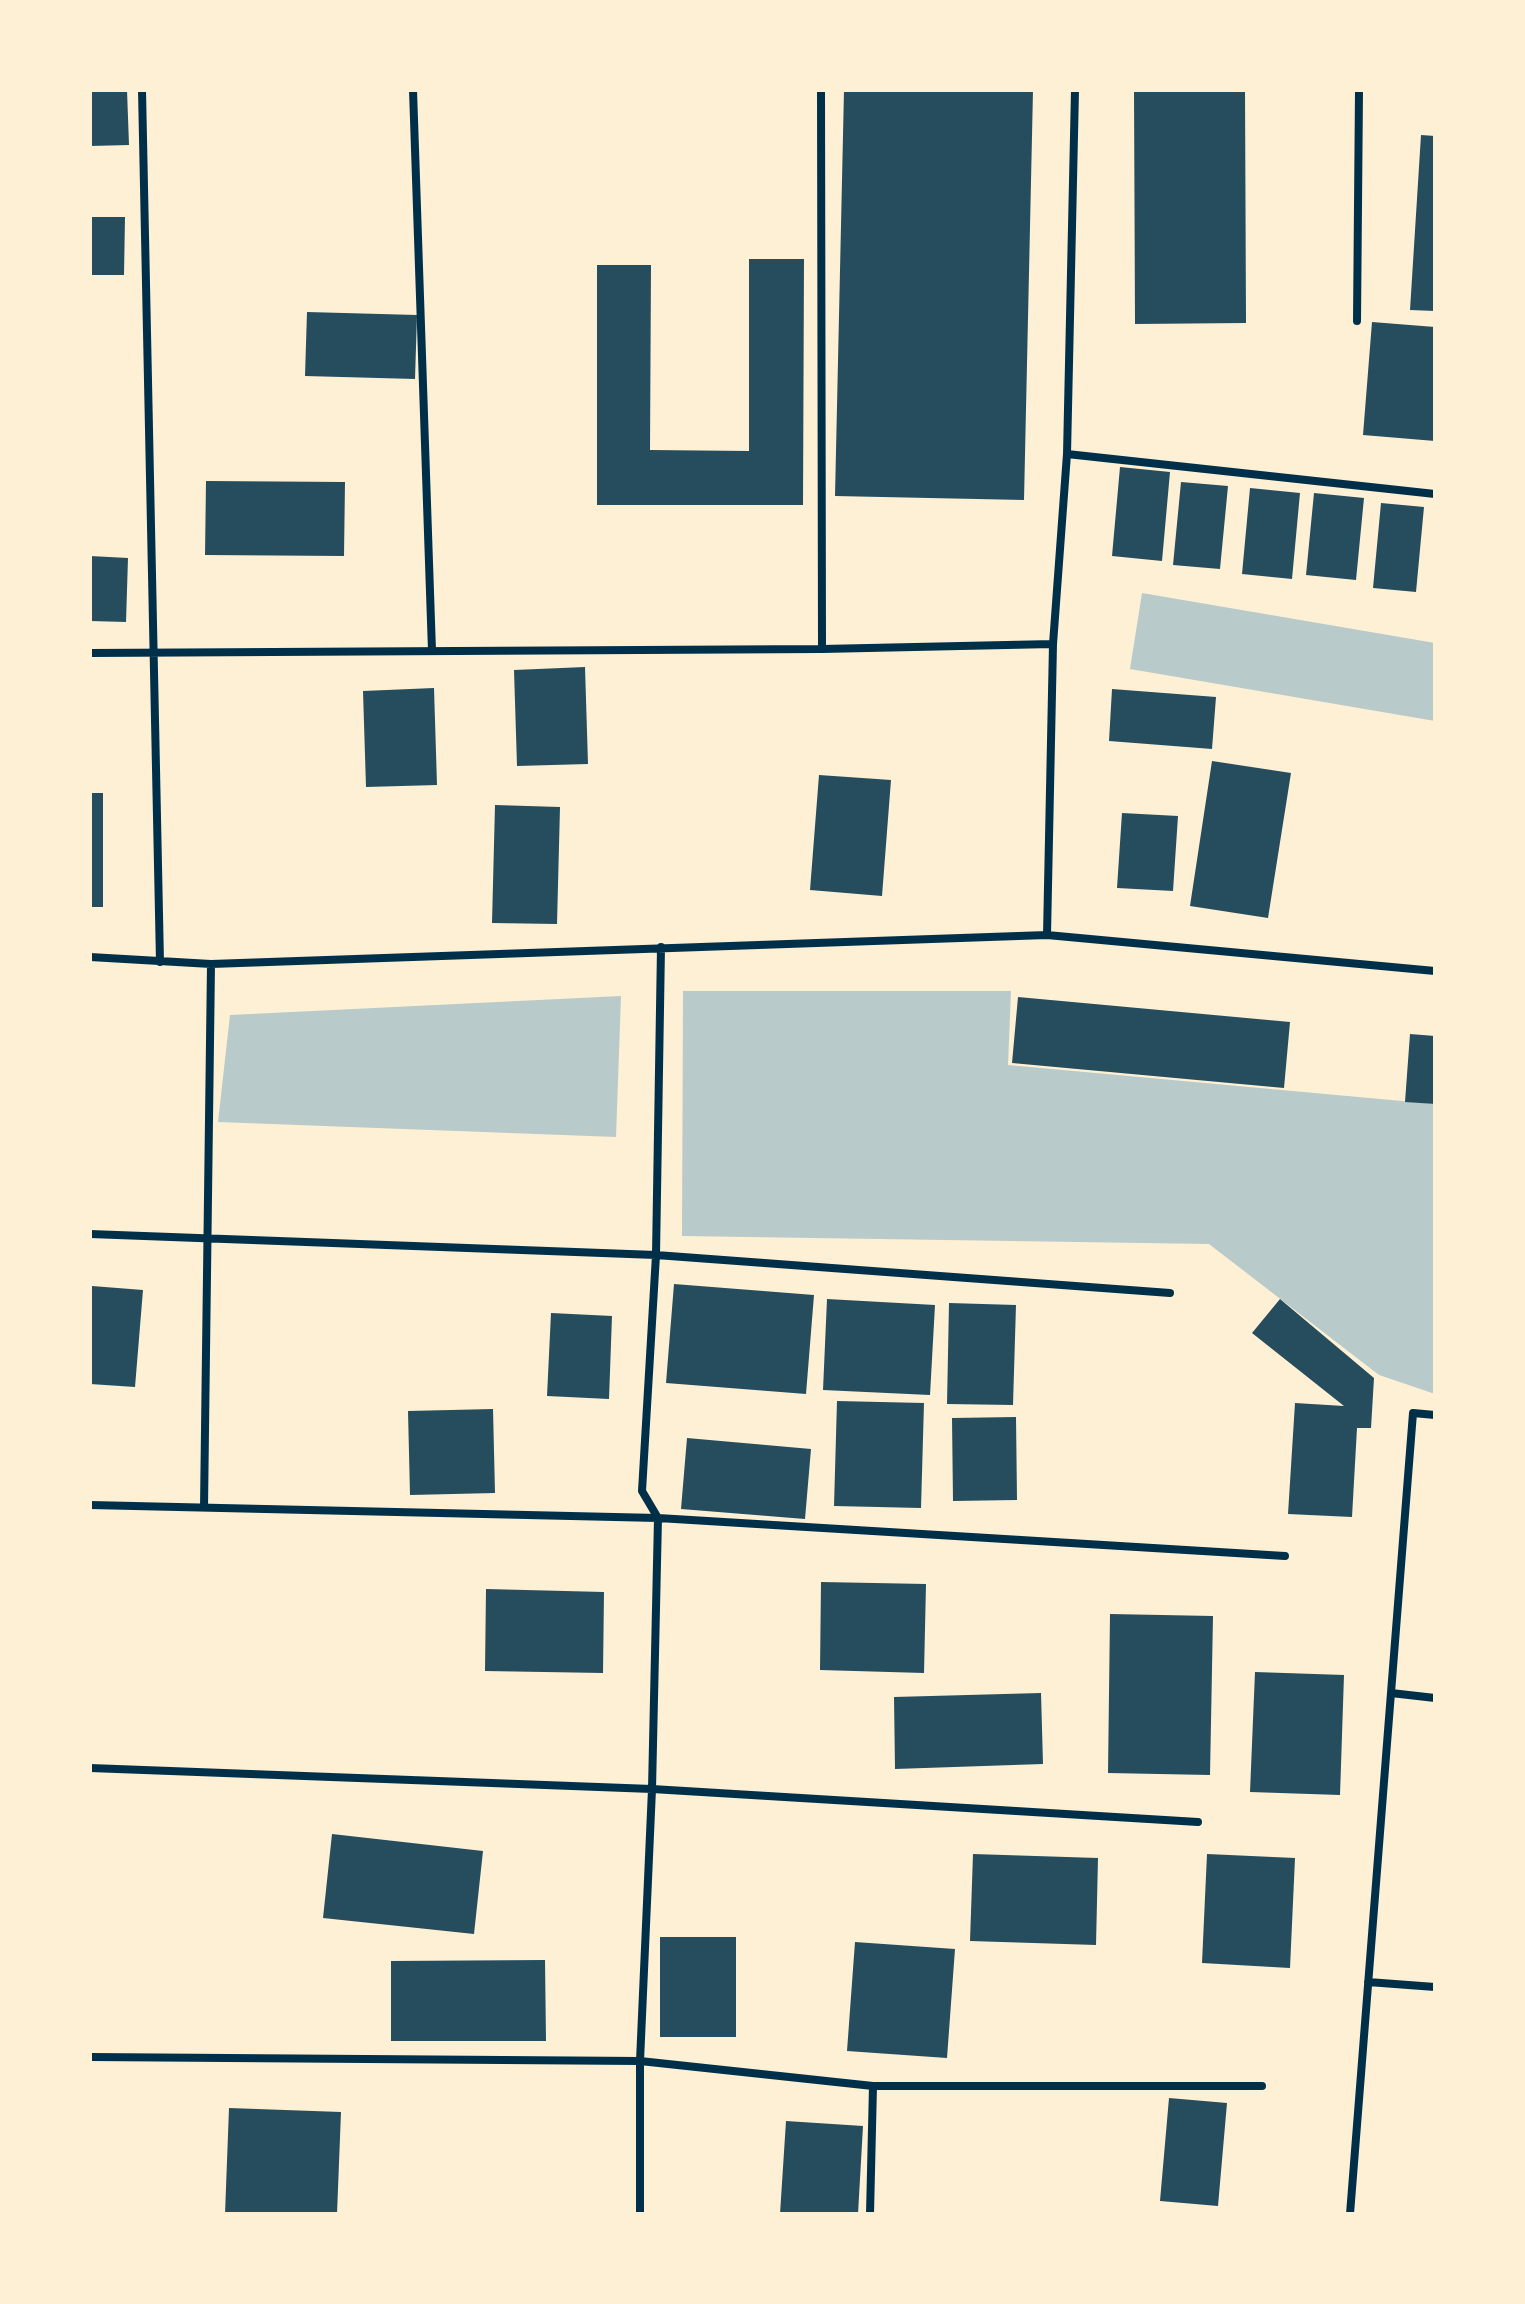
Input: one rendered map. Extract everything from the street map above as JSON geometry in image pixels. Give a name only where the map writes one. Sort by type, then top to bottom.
[{"type":"street","points":[[142,90],[160,962]]},
{"type":"street","points":[[413,90],[432,651]]},
{"type":"street","points":[[821,90],[822,649]]},
{"type":"street","points":[[1047,935],[1053,644],[1067,454],[1075,90]]},
{"type":"street","points":[[1357,321],[1359,90]]},
{"type":"street","points":[[1067,454],[1435,494]]},
{"type":"street","points":[[90,653],[822,649],[1053,644]]},
{"type":"street","points":[[90,957],[211,964],[1047,935],[1435,971]]},
{"type":"street","points":[[640,2214],[640,2061],[652,1789],[658,1518],[642,1491],[656,1255],[661,947]]},
{"type":"street","points":[[204,1507],[211,964]]},
{"type":"street","points":[[90,1234],[656,1255],[1170,1293]]},
{"type":"street","points":[[1350,2214],[1413,1413],[1435,1415]]},
{"type":"street","points":[[90,1505],[658,1518],[1285,1556]]},
{"type":"street","points":[[1391,1693],[1435,1698]]},
{"type":"street","points":[[90,1768],[652,1789],[1198,1822]]},
{"type":"street","points":[[1368,1982],[1435,1987]]},
{"type":"street","points":[[90,2057],[640,2061],[873,2086],[1262,2086]]},
{"type":"street","points":[[870,2214],[873,2086]]},
{"type":"shaded area","points":[[1142,593],[1435,643],[1435,721],[1130,669]]},
{"type":"shaded area","points":[[683,991],[1011,991],[1008,1065],[1435,1104],[1435,1394],[1379,1375],[1209,1244],[682,1236]]},
{"type":"shaded area","points":[[621,996],[616,1137],[218,1122],[230,1015]]},
{"type":"building","points":[[90,90],[127,90],[129,145],[90,146]]},
{"type":"building","points":[[844,90],[1033,90],[1024,500],[835,496]]},
{"type":"building","points":[[1134,90],[1245,90],[1246,323],[1135,324]]},
{"type":"building","points":[[1421,135],[1435,136],[1435,311],[1410,310]]},
{"type":"building","points":[[90,217],[125,217],[124,275],[90,275]]},
{"type":"building","points":[[749,259],[804,259],[803,505],[597,505],[597,265],[651,265],[650,450],[749,451]]},
{"type":"building","points":[[307,312],[417,315],[415,379],[305,376]]},
{"type":"building","points":[[1372,322],[1435,327],[1435,441],[1363,435]]},
{"type":"building","points":[[1120,467],[1170,472],[1162,561],[1112,556]]},
{"type":"building","points":[[206,481],[345,482],[344,556],[205,555]]},
{"type":"building","points":[[1181,482],[1228,486],[1220,569],[1173,565]]},
{"type":"building","points":[[1250,488],[1300,493],[1292,579],[1242,574]]},
{"type":"building","points":[[1314,493],[1364,498],[1356,580],[1306,575]]},
{"type":"building","points":[[1381,503],[1424,507],[1416,592],[1373,588]]},
{"type":"building","points":[[90,556],[128,558],[126,622],[90,621]]},
{"type":"building","points":[[585,667],[588,764],[517,766],[514,670]]},
{"type":"building","points":[[434,688],[437,785],[366,787],[363,691]]},
{"type":"building","points":[[1112,689],[1216,697],[1212,749],[1109,741]]},
{"type":"building","points":[[1212,761],[1291,773],[1268,918],[1190,906]]},
{"type":"building","points":[[819,775],[891,780],[882,896],[810,890]]},
{"type":"building","points":[[90,793],[103,793],[103,907],[90,907]]},
{"type":"building","points":[[495,805],[560,807],[557,924],[492,923]]},
{"type":"building","points":[[1122,813],[1178,816],[1173,891],[1117,888]]},
{"type":"building","points":[[1018,997],[1290,1022],[1284,1088],[1012,1063]]},
{"type":"building","points":[[1410,1034],[1435,1036],[1435,1104],[1405,1102]]},
{"type":"building","points":[[674,1284],[814,1295],[806,1394],[666,1383]]},
{"type":"building","points":[[92,1286],[143,1290],[135,1387],[90,1384]]},
{"type":"building","points":[[827,1299],[935,1305],[930,1395],[823,1390]]},
{"type":"building","points":[[1280,1299],[1374,1378],[1371,1428],[1357,1428],[1352,1517],[1288,1514],[1295,1403],[1344,1406],[1252,1333]]},
{"type":"building","points":[[949,1303],[1016,1305],[1013,1405],[947,1404]]},
{"type":"building","points":[[551,1313],[612,1316],[609,1399],[547,1396]]},
{"type":"building","points":[[837,1401],[924,1403],[921,1508],[834,1506]]},
{"type":"building","points":[[493,1409],[495,1493],[410,1495],[408,1411]]},
{"type":"building","points":[[1016,1417],[1017,1500],[953,1501],[952,1418]]},
{"type":"building","points":[[687,1438],[811,1449],[805,1519],[681,1509]]},
{"type":"building","points":[[821,1582],[926,1584],[924,1673],[820,1670]]},
{"type":"building","points":[[486,1589],[604,1592],[603,1673],[485,1671]]},
{"type":"building","points":[[1110,1614],[1213,1616],[1210,1775],[1108,1773]]},
{"type":"building","points":[[1255,1672],[1344,1675],[1340,1795],[1250,1792]]},
{"type":"building","points":[[1041,1693],[1043,1764],[895,1769],[894,1697]]},
{"type":"building","points":[[332,1834],[483,1851],[474,1934],[323,1918]]},
{"type":"building","points":[[973,1854],[1098,1858],[1096,1945],[970,1941]]},
{"type":"building","points":[[1207,1854],[1295,1858],[1290,1968],[1202,1963]]},
{"type":"building","points":[[660,1937],[736,1937],[736,2037],[660,2037]]},
{"type":"building","points":[[855,1942],[955,1949],[947,2058],[847,2051]]},
{"type":"building","points":[[545,1960],[546,2041],[391,2041],[391,1961]]},
{"type":"building","points":[[1169,2098],[1227,2103],[1218,2206],[1160,2201]]},
{"type":"building","points":[[229,2108],[341,2112],[337,2214],[225,2214]]},
{"type":"building","points":[[786,2121],[863,2126],[858,2214],[780,2214]]}]
